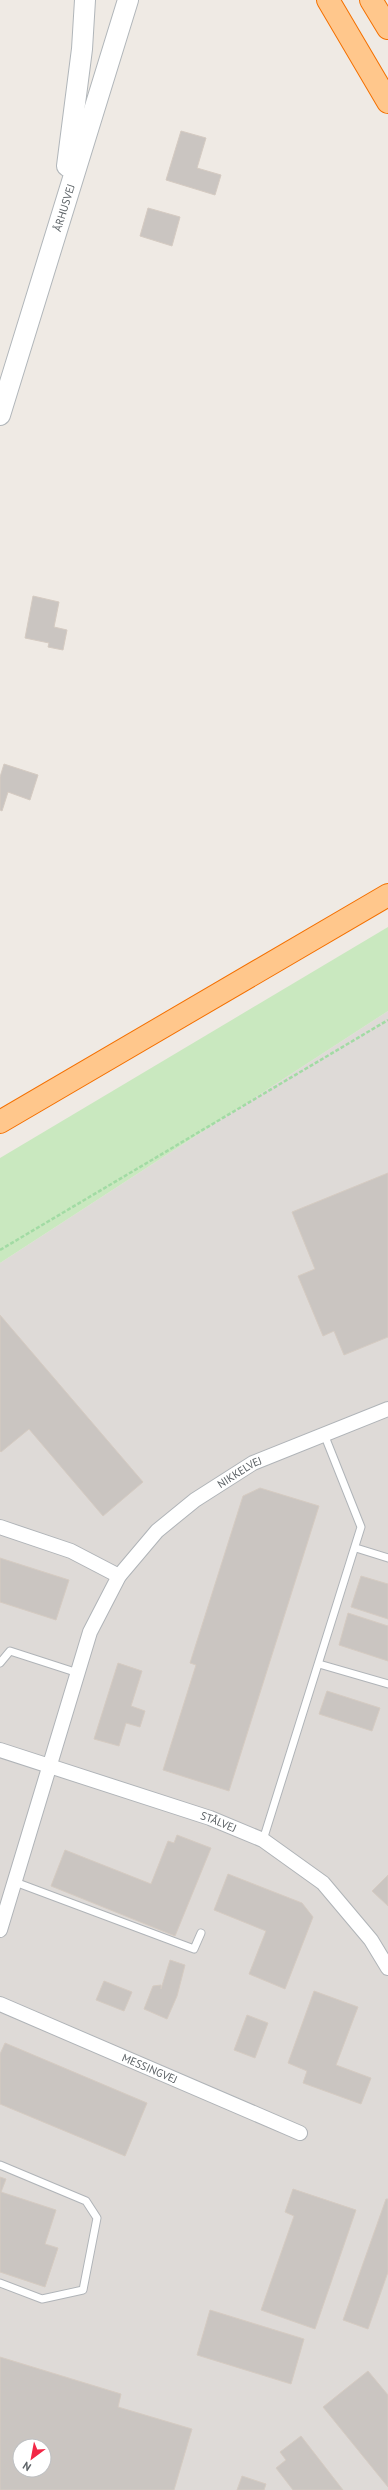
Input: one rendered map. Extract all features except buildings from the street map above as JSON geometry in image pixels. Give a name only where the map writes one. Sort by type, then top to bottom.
[{"type":"highway","points":[[328,0],[388,102]]},
{"type":"highway","points":[[371,0],[388,28]]},
{"type":"highway","points":[[0,1122],[388,895]]},
{"type":"main road","points":[[60,221],[77,93],[85,0]]},
{"type":"main road","name":"ÅRHUSVEJ","points":[[0,415],[128,0]]},
{"type":"street","name":"NIKKELVEJ","points":[[51,1766],[90,1632],[119,1576],[157,1531],[195,1500],[253,1463],[388,1409]]},
{"type":"street","points":[[0,1527],[71,1551],[119,1576]]},
{"type":"street","name":"STÅLVEJ","points":[[0,1750],[210,1818],[263,1840],[323,1883],[371,1940],[388,1968]]},
{"type":"street","points":[[0,1930],[51,1766]]},
{"type":"street","name":"MESSINGVEJ","points":[[0,2004],[300,2133]]},
{"type":"lane","points":[[263,1840],[356,1548],[361,1527],[324,1434]]},
{"type":"lane","points":[[356,1548],[388,1558]]},
{"type":"lane","points":[[0,1663],[10,1651],[78,1673]]},
{"type":"lane","points":[[319,1664],[388,1684]]},
{"type":"lane","points":[[15,1882],[194,1949],[201,1933]]},
{"type":"lane","points":[[0,2165],[86,2201],[97,2218],[83,2290],[42,2299],[0,2283]]},
{"type":"path","points":[[0,1250],[388,1020]]},
{"type":"shaded area","points":[[388,1011],[388,2490],[0,2490],[0,1263]]},
{"type":"green space","points":[[388,927],[388,1011],[0,1263],[0,1158]]}]
